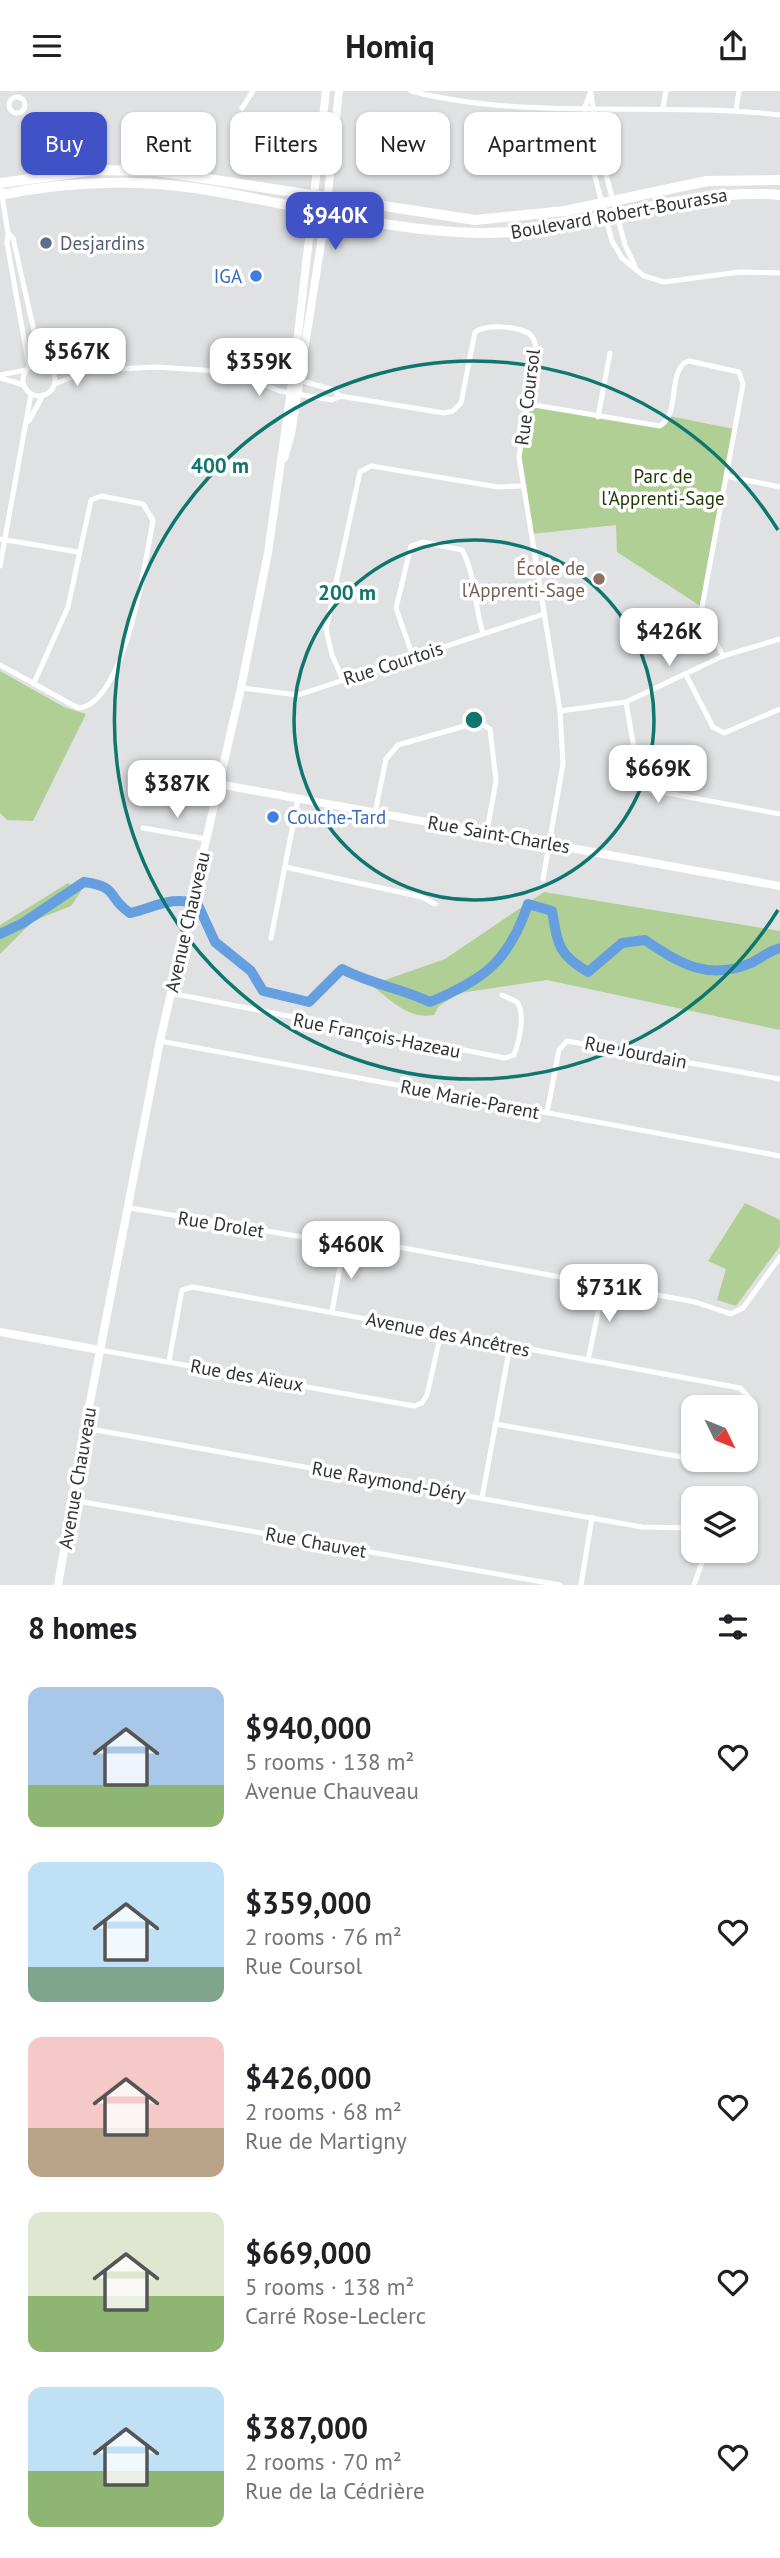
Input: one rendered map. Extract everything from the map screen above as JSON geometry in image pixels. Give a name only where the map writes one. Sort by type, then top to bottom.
[{"type":"highway","name":"Boulevard Robert-Bourassa","points":[[0,183],[96,170],[157,171],[475,220],[513,218],[608,203],[707,181],[780,180]]},
{"type":"highway","name":"Boulevard Robert-Bourassa","points":[[1,195],[42,187],[125,183],[194,188],[423,229],[475,233],[528,232],[695,197],[780,195]]},
{"type":"main road","points":[[297,379],[326,91]]},
{"type":"main road","points":[[297,379],[326,212],[339,91]]},
{"type":"main road","name":"Avenue Chauveau","points":[[58,1585],[85,1428],[130,1208],[160,1041],[241,688],[281,467],[292,434],[297,379]]},
{"type":"main road","name":"Rue Saint-Charles","points":[[218,784],[780,886]]},
{"type":"main road","name":"Rue des Aïeux","points":[[0,1332],[100,1350]]},
{"type":"street","points":[[242,108],[253,91]]},
{"type":"street","points":[[411,91],[455,99],[595,108],[736,110],[780,115]]},
{"type":"street","points":[[663,108],[666,91]]},
{"type":"street","points":[[736,110],[739,91]]},
{"type":"street","points":[[591,92],[585,107],[590,158],[636,269]]},
{"type":"street","points":[[591,92],[616,250],[636,269],[653,280],[664,282],[740,272],[780,273]]},
{"type":"street","points":[[0,183],[27,369],[24,385]]},
{"type":"street","points":[[8,233],[13,238],[37,344],[54,375],[54,384],[43,395],[28,423]]},
{"type":"street","name":"Rue Coursol","points":[[47,366],[91,370],[155,367],[251,373],[297,379],[334,390],[340,396],[444,413],[453,411],[461,403],[475,332],[483,327],[494,327],[528,333],[534,338],[528,404],[519,457],[560,711],[563,764],[542,879]]},
{"type":"street","points":[[598,417],[610,353]]},
{"type":"street","points":[[528,404],[660,426],[669,416],[676,378],[684,363],[689,361],[738,372],[743,384],[702,607],[703,616],[723,656]]},
{"type":"street","points":[[0,376],[47,366]]},
{"type":"street","name":"Rue Coursol","points":[[54,384],[91,370]]},
{"type":"street","name":"Rue Coursol","points":[[237,374],[294,393],[332,400],[340,396]]},
{"type":"street","points":[[0,376],[24,385],[32,394],[43,395]]},
{"type":"street","points":[[0,566],[32,394]]},
{"type":"street","points":[[343,680],[332,655],[326,629],[360,472],[371,465],[498,487],[524,486]]},
{"type":"street","points":[[726,476],[780,487]]},
{"type":"street","points":[[0,665],[34,684],[75,706],[89,707],[100,698],[126,644],[140,592],[153,520],[143,504],[101,496],[91,500],[68,607],[34,684]]},
{"type":"street","points":[[3,540],[78,552]]},
{"type":"street","points":[[413,657],[396,608],[411,546],[423,542],[462,550],[470,564],[476,613],[483,633]]},
{"type":"street","name":"Rue Courtois","points":[[241,688],[298,695],[544,614]]},
{"type":"street","points":[[560,711],[626,702],[723,656],[780,639]]},
{"type":"street","points":[[685,675],[713,727],[724,733],[780,709]]},
{"type":"street","points":[[626,702],[640,783],[649,790],[780,814]]},
{"type":"street","points":[[375,813],[386,759],[398,745],[479,722],[491,729],[496,781],[487,831]]},
{"type":"street","points":[[271,938],[298,799]]},
{"type":"street","points":[[143,828],[206,839]]},
{"type":"street","points":[[285,867],[422,897],[435,904]]},
{"type":"street","name":"Rue François-Hazeau","points":[[170,993],[505,1058],[514,1055],[522,1017],[517,1002],[502,995]]},
{"type":"street","name":"Rue Marie-Parent","points":[[160,1041],[780,1156]]},
{"type":"street","name":"Rue Jourdain","points":[[547,1113],[559,1050],[568,1041],[780,1079]]},
{"type":"street","name":"Rue Drolet","points":[[130,1208],[344,1244],[366,1241],[604,1283],[695,1302],[730,1314],[738,1313],[780,1257]]},
{"type":"street","points":[[332,1312],[344,1244]]},
{"type":"street","points":[[588,1360],[604,1283]]},
{"type":"street","name":"Avenue des Ancêtres","points":[[169,1361],[182,1290],[193,1287],[740,1388],[746,1395]]},
{"type":"street","name":"Rue des Aïeux","points":[[100,1350],[414,1406],[422,1403],[427,1395],[441,1333]]},
{"type":"street","points":[[482,1498],[510,1346]]},
{"type":"street","points":[[495,1424],[681,1457]]},
{"type":"street","name":"Rue Raymond-Déry","points":[[85,1428],[642,1527],[681,1528]]},
{"type":"street","name":"Rue Chauvet","points":[[72,1500],[561,1585]]},
{"type":"street","points":[[581,1585],[592,1517]]},
{"type":"street","points":[[695,1585],[702,1563]]},
{"type":"green space","name":"Parc de l'Apprenti-Sage","points":[[528,404],[660,426],[669,416],[734,429],[702,607],[617,552],[616,525],[531,534],[519,457]]},
{"type":"green space","points":[[0,671],[64,707],[86,714],[33,821],[7,820],[0,813]]},
{"type":"green space","points":[[68,883],[81,891],[71,906],[33,921],[0,954],[0,925]]},
{"type":"green space","points":[[544,892],[780,931],[780,1030],[547,980],[460,993],[439,1006],[434,1015],[425,1016],[400,1007],[371,985],[445,959]]},
{"type":"green space","points":[[745,1203],[780,1220],[780,1246],[736,1306],[717,1300],[726,1269],[708,1261]]},
{"type":"waterway","points":[[0,934],[23,923],[84,882],[108,890],[130,913],[172,901],[189,902],[198,905],[215,942],[251,971],[263,991],[309,1002],[342,969],[430,1002],[449,994],[480,976],[503,954],[521,924],[528,904],[552,911],[556,932],[565,954],[588,972],[622,943],[645,940],[682,963],[708,970],[736,968],[780,948]]},
{"type":"place","name":"Desjardins","points":[[46,243]]},
{"type":"place","name":"IGA","points":[[256,276]]},
{"type":"place","name":"École de l'Apprenti-Sage","points":[[599,579]]},
{"type":"place","name":"Couche-Tard","points":[[273,817]]}]
